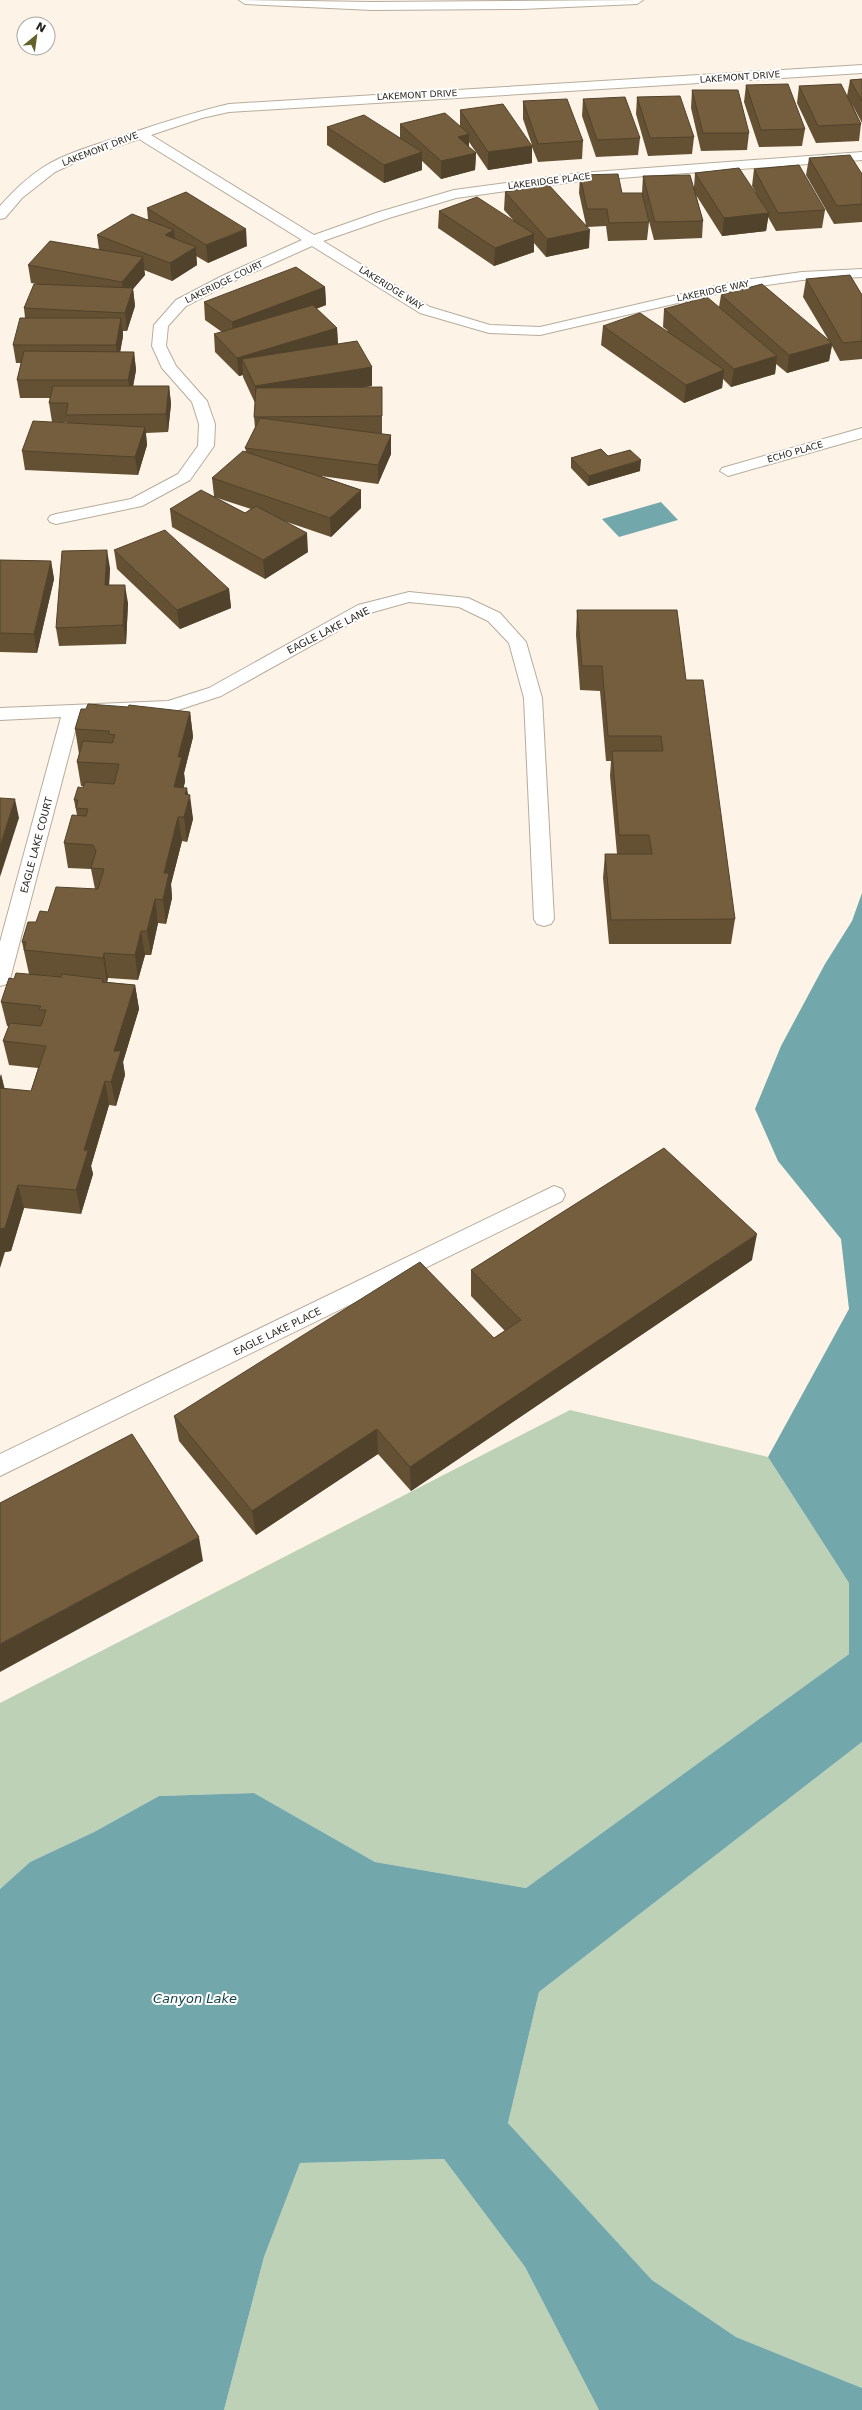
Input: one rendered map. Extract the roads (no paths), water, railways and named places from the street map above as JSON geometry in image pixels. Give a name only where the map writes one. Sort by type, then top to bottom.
[{"type":"street","points":[[245,0],[372,6],[522,5],[637,0]]},
{"type":"street","name":"LAKEMONT DRIVE","points":[[0,215],[17,195],[50,169],[82,154],[140,134],[229,108],[286,102],[862,69]]},
{"type":"street","name":"LAKERIDGE WAY","points":[[140,134],[314,240],[425,310],[489,328],[540,331],[738,285],[802,276],[862,273]]},
{"type":"street","name":"LAKERIDGE PLACE","points":[[314,240],[384,215],[454,194],[580,177],[862,156]]},
{"type":"street","name":"LAKERIDGE COURT","points":[[56,519],[136,503],[184,477],[206,446],[207,424],[199,401],[168,368],[159,346],[161,325],[181,303],[227,279],[314,240]]},
{"type":"street","name":"ECHO PLACE","points":[[728,471],[862,433]]},
{"type":"street","name":"EAGLE LAKE LANE","points":[[0,714],[169,707],[215,692],[364,609],[409,597],[462,602],[494,617],[517,642],[534,698],[544,919]]},
{"type":"street","name":"EAGLE LAKE COURT","points":[[0,979],[72,711]]},
{"type":"street","name":"EAGLE LAKE PLACE","points":[[0,1466],[554,1195]]},
{"type":"water","points":[[661,502],[678,520],[619,537],[602,519]]},
{"type":"water","name":"Canyon Lake","points":[[862,893],[862,1742],[539,1992],[508,2123],[652,2280],[736,2337],[862,2388],[862,2410],[599,2410],[525,2267],[444,2159],[300,2163],[264,2257],[224,2410],[0,2410],[0,1889],[30,1862],[94,1832],[159,1796],[254,1793],[375,1862],[526,1888],[849,1654],[849,1583],[768,1457],[849,1309],[841,1239],[778,1161],[755,1109],[781,1046],[825,964],[852,921]]}]
